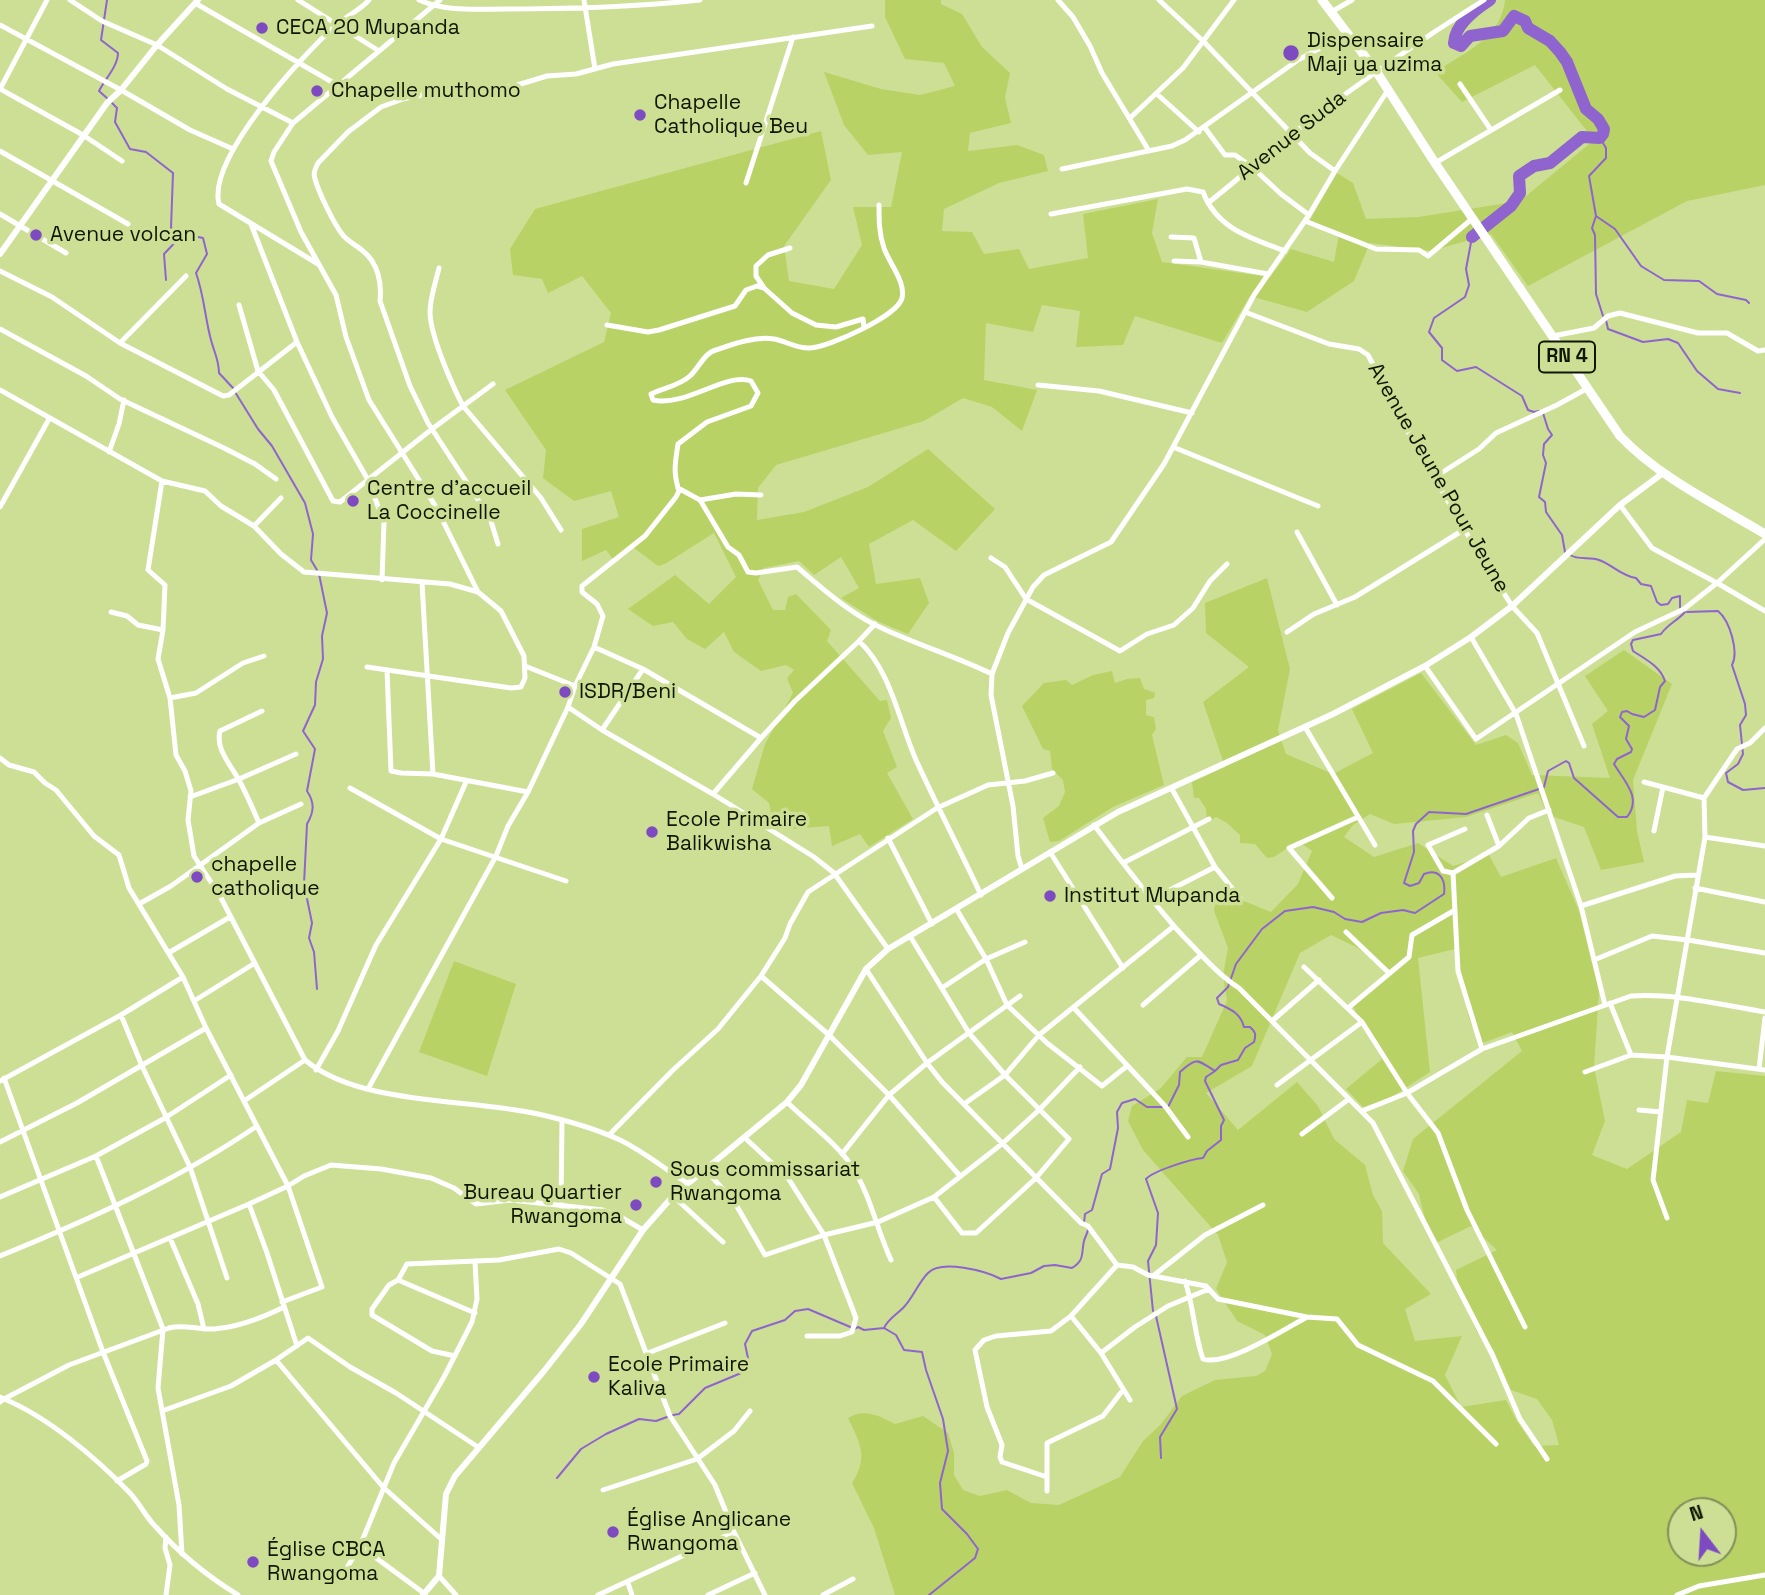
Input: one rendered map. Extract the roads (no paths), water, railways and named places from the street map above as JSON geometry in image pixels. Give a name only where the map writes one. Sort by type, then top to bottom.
[{"type":"highway","name":"RN 4","points":[[1322,0],[1349,32],[1376,71],[1620,436],[1640,456],[1663,473],[1765,537]]},
{"type":"street","points":[[47,0],[0,89],[83,135],[122,161]]},
{"type":"street","points":[[70,0],[105,23],[157,45],[227,89],[293,123]]},
{"type":"street","points":[[298,0],[379,51]]},
{"type":"street","points":[[320,265],[219,204],[223,169],[262,106],[296,63],[338,24],[361,10],[369,0]]},
{"type":"street","points":[[419,0],[434,7],[467,9],[585,8],[659,5],[700,0]]},
{"type":"street","points":[[440,0],[293,123],[271,161],[301,232],[336,295],[346,337],[369,400],[436,507],[478,592]]},
{"type":"street","points":[[584,0],[595,69]]},
{"type":"street","points":[[1058,0],[1090,46],[1102,73],[1149,151]]},
{"type":"street","points":[[1159,0],[1204,42],[1310,153],[1335,171]]},
{"type":"street","points":[[1130,118],[1183,68],[1234,0]]},
{"type":"street","points":[[1333,11],[1352,0]]},
{"type":"street","name":"Avenue Suda","points":[[1208,203],[1376,71],[1423,37],[1484,0]]},
{"type":"street","points":[[0,254],[109,101],[196,2],[339,86]]},
{"type":"street","points":[[0,25],[190,130],[233,149]]},
{"type":"street","points":[[498,544],[490,518],[432,429],[410,386],[380,301],[382,290],[378,272],[368,254],[341,233],[315,178],[314,170],[324,155],[380,107],[431,93],[514,86],[547,76],[613,64],[872,26]]},
{"type":"street","points":[[1062,169],[1172,146],[1205,128],[1298,60],[1349,32]]},
{"type":"street","points":[[746,183],[793,37]]},
{"type":"street","points":[[1460,84],[1491,130]]},
{"type":"street","points":[[1022,869],[1018,856],[1013,806],[991,695],[992,674],[1008,633],[1026,598],[1044,575],[1111,542],[1173,447],[1245,312],[1388,90]]},
{"type":"street","points":[[1435,163],[1560,90]]},
{"type":"street","points":[[1157,94],[1199,132]]},
{"type":"street","points":[[1205,128],[1225,155],[1235,155],[1252,167],[1309,215]]},
{"type":"street","points":[[0,151],[128,224]]},
{"type":"street","points":[[1051,214],[1186,189],[1203,192],[1219,219],[1236,231],[1285,251]]},
{"type":"street","points":[[368,1089],[496,856],[594,647],[603,616],[597,604],[582,592],[582,586],[645,536],[676,497],[678,488],[674,469],[678,444],[707,422],[751,406],[758,393],[751,381],[741,379],[676,400],[657,401],[653,400],[651,394],[688,378],[712,351],[756,339],[771,338],[797,347],[827,345],[895,309],[901,302],[903,292],[884,247],[879,225],[879,205]]},
{"type":"street","points":[[0,214],[66,253]]},
{"type":"street","points":[[1305,221],[1376,248],[1419,250],[1428,256],[1477,224]]},
{"type":"street","points":[[251,224],[297,342],[332,417],[368,480],[384,522],[382,580]]},
{"type":"street","points":[[1171,237],[1194,238],[1201,262]]},
{"type":"street","points":[[790,248],[768,255],[756,266],[756,276],[764,288],[792,313],[816,326],[836,327],[863,319],[864,327]]},
{"type":"street","points":[[1174,261],[1201,262],[1269,274]]},
{"type":"street","points":[[439,268],[430,311],[454,388],[463,406],[541,498],[561,530]]},
{"type":"street","points":[[0,271],[52,297],[120,343],[223,396],[229,395],[297,342]]},
{"type":"street","points":[[120,343],[186,276]]},
{"type":"street","points":[[607,325],[648,332],[659,330],[735,306],[746,290],[757,286],[764,288]]},
{"type":"street","points":[[239,304],[258,371],[274,390],[333,501],[340,502],[493,384]]},
{"type":"street","name":"Avenue Jeune Pour Jeune","points":[[1245,312],[1329,344],[1359,349],[1368,355],[1465,529],[1512,606],[1537,632],[1584,746]]},
{"type":"street","points":[[1553,336],[1594,328],[1608,316],[1620,313],[1698,334],[1727,333],[1758,351],[1765,350]]},
{"type":"street","points":[[0,330],[86,376],[124,400],[255,464],[276,479]]},
{"type":"street","points":[[1038,385],[1100,391],[1192,413]]},
{"type":"street","points":[[1435,477],[1479,449],[1496,433],[1588,388]]},
{"type":"street","points":[[0,390],[162,481],[200,488],[221,506],[254,526],[298,569],[382,580],[450,584],[478,592],[501,611],[524,656],[525,678],[521,687],[511,688],[367,667]]},
{"type":"street","points":[[109,452],[124,400]]},
{"type":"street","points":[[0,507],[49,419]]},
{"type":"street","points":[[1173,447],[1318,506]]},
{"type":"street","points":[[360,1546],[424,1594],[439,1576],[446,1494],[455,1476],[581,1324],[643,1230],[687,1184],[787,1102],[802,1085],[866,969],[888,949],[957,910],[1094,825],[1305,727],[1425,666],[1471,638],[1512,606],[1620,505],[1663,473]]},
{"type":"street","points":[[162,481],[148,565],[150,573],[165,585],[163,629],[158,659],[170,698],[176,755],[189,781],[189,830],[194,856],[220,896],[305,1060],[316,1070],[368,1089],[411,1098],[508,1108],[609,1135],[621,1140],[687,1184]]},
{"type":"street","points":[[678,488],[700,500],[727,547],[739,555],[748,572],[797,567],[875,624],[992,674]]},
{"type":"street","points":[[700,500],[736,494],[761,495]]},
{"type":"street","points":[[254,526],[281,498]]},
{"type":"street","points":[[1620,505],[1652,548],[1765,611]]},
{"type":"street","points":[[1287,632],[1314,614],[1355,597],[1465,529]]},
{"type":"street","points":[[1297,531],[1337,605]]},
{"type":"street","points":[[1425,666],[1476,739],[1635,632],[1681,610],[1717,583],[1765,537]]},
{"type":"street","points":[[991,558],[1005,567],[1026,598],[1120,651],[1147,634],[1174,625],[1193,608],[1210,580],[1227,564]]},
{"type":"street","points":[[422,583],[433,774]]},
{"type":"street","points":[[111,612],[127,616],[138,625],[163,629]]},
{"type":"street","points":[[713,794],[795,702],[875,624]]},
{"type":"street","points":[[1471,638],[1516,714],[1581,906],[1607,1004],[1631,1055]]},
{"type":"street","points":[[859,641],[880,666],[904,733],[937,808],[981,895]]},
{"type":"street","points":[[594,647],[643,669],[761,738]]},
{"type":"street","points":[[170,698],[196,692],[243,663],[264,656]]},
{"type":"street","points":[[525,666],[575,686]]},
{"type":"street","points":[[602,730],[643,669]]},
{"type":"street","points":[[387,670],[391,771],[433,774],[528,792]]},
{"type":"street","points":[[568,707],[814,857],[834,873],[888,949]]},
{"type":"street","points":[[259,823],[239,779],[222,752],[218,735],[220,731],[262,711]]},
{"type":"street","points":[[1305,727],[1375,845]]},
{"type":"street","points":[[1667,1218],[1653,1180],[1667,1057],[1705,837],[1704,798],[1737,748],[1765,728]]},
{"type":"street","points":[[190,797],[296,754]]},
{"type":"street","points":[[0,758],[9,765],[34,772],[56,790],[94,836],[119,855],[129,888],[170,951],[206,1028],[288,1186],[322,1287],[264,1317],[238,1325],[204,1329],[177,1325],[163,1329],[69,1365],[1,1399]]},
{"type":"street","points":[[609,1135],[718,1029],[761,976],[785,938],[808,892],[937,808],[988,785],[1025,781],[1053,773]]},
{"type":"street","points":[[316,1070],[338,1031],[376,945],[441,839],[466,782]]},
{"type":"street","points":[[1644,782],[1704,798]]},
{"type":"street","points":[[1654,831],[1663,787]]},
{"type":"street","points":[[350,788],[441,839],[566,881]]},
{"type":"street","points":[[1172,789],[1215,867],[1240,898]]},
{"type":"street","points":[[139,904],[172,886],[259,823],[300,804]]},
{"type":"street","points":[[1465,829],[1428,845],[1443,872],[1453,873],[1499,846],[1529,818],[1549,810]]},
{"type":"street","points":[[1487,816],[1499,846]]},
{"type":"street","points":[[1332,898],[1289,848],[1358,817]]},
{"type":"street","points":[[1123,863],[1209,819]]},
{"type":"street","points":[[1094,825],[1200,955],[1239,988],[1373,1123],[1492,1354],[1520,1419],[1547,1459]]},
{"type":"street","points":[[1705,837],[1765,846]]},
{"type":"street","points":[[888,838],[932,924]]},
{"type":"street","points":[[1050,852],[1123,968]]},
{"type":"street","points":[[1152,899],[1215,867]]},
{"type":"street","points":[[1453,873],[1458,971],[1482,1049]]},
{"type":"street","points":[[1581,906],[1675,876],[1697,874]]},
{"type":"street","points":[[1695,888],[1765,902]]},
{"type":"street","points":[[957,910],[986,959],[1007,1005],[1039,1035],[1102,1086],[1127,1066]]},
{"type":"street","points":[[1348,1008],[1409,957],[1412,934],[1455,910]]},
{"type":"street","points":[[170,951],[230,917]]},
{"type":"street","points":[[964,1104],[1005,1075],[1039,1035],[1174,926]]},
{"type":"street","points":[[1346,932],[1389,973]]},
{"type":"street","points":[[910,936],[970,1032],[1005,1075],[1069,1139],[1036,1178],[976,1233],[962,1233],[934,1197]]},
{"type":"street","points":[[1594,960],[1652,936],[1765,953]]},
{"type":"street","points":[[942,988],[986,959],[1025,943]]},
{"type":"street","points":[[1143,1005],[1200,955]]},
{"type":"street","points":[[194,1001],[255,963]]},
{"type":"street","points":[[1304,967],[1362,1022],[1407,1093],[1438,1133],[1467,1210],[1525,1327]]},
{"type":"street","points":[[866,969],[927,1063],[1084,1225],[1117,1265],[1133,1267],[1153,1276],[1206,1286],[1218,1299],[1307,1317],[1337,1320],[1358,1345],[1433,1381],[1496,1444]]},
{"type":"street","points":[[761,976],[829,1035],[889,1096],[960,1176]]},
{"type":"street","points":[[117,1481],[142,1467],[147,1461],[103,1352],[78,1277],[2,1080],[121,1015],[183,977]]},
{"type":"street","points":[[1272,1021],[1319,980]]},
{"type":"street","points":[[842,1154],[889,1096],[927,1063],[1020,996]]},
{"type":"street","points":[[1362,1111],[1407,1093],[1482,1049],[1631,996],[1677,997],[1765,1012]]},
{"type":"street","points":[[1074,1007],[1166,1108],[1188,1137]]},
{"type":"street","points":[[121,1015],[165,1118],[190,1167],[227,1278]]},
{"type":"street","points":[[1585,1072],[1631,1055],[1762,1069],[1765,1018]]},
{"type":"street","points":[[1277,1085],[1362,1022]]},
{"type":"street","points":[[0,1142],[142,1066],[206,1028]]},
{"type":"street","points":[[244,1101],[305,1060]]},
{"type":"street","points":[[705,1169],[735,1203],[765,1255],[824,1235],[878,1222],[934,1197],[1003,1143],[1080,1067]]},
{"type":"street","points":[[0,1197],[96,1156],[165,1118],[231,1075]]},
{"type":"street","points":[[1302,1134],[1349,1099]]},
{"type":"street","points":[[787,1102],[842,1154],[853,1168],[878,1222],[891,1260]]},
{"type":"street","points":[[1639,1110],[1661,1112]]},
{"type":"street","points":[[562,1121],[562,1206]]},
{"type":"street","points":[[0,1256],[60,1231],[190,1167],[257,1126]]},
{"type":"street","points":[[744,1137],[788,1178],[824,1235],[856,1318],[852,1332],[840,1336],[807,1336]]},
{"type":"street","points":[[96,1156],[163,1329],[158,1388],[179,1505],[182,1554]]},
{"type":"street","points":[[78,1277],[249,1204],[288,1186],[304,1175],[331,1165],[381,1169],[431,1178],[454,1188],[476,1204],[511,1200],[610,1212],[643,1230]]},
{"type":"street","points":[[674,1196],[723,1242]]},
{"type":"street","points":[[249,1204],[297,1346]]},
{"type":"street","points":[[1153,1276],[1205,1235],[1263,1205]]},
{"type":"street","points":[[170,1238],[198,1304],[204,1329]]},
{"type":"street","points":[[455,1356],[432,1351],[372,1315],[371,1312],[389,1285],[398,1280],[407,1264],[475,1262],[559,1249],[571,1253],[611,1277],[620,1284],[670,1416],[715,1485],[734,1532],[765,1595]]},
{"type":"street","points":[[345,1571],[360,1546],[399,1454],[455,1356],[474,1314],[477,1298],[475,1262]]},
{"type":"street","points":[[1047,1477],[1002,1462],[1002,1445],[987,1407],[975,1350],[984,1340],[996,1336],[1051,1331],[1071,1316],[1117,1265]]},
{"type":"street","points":[[398,1280],[474,1314]]},
{"type":"street","points":[[1185,1282],[1198,1346],[1203,1359],[1210,1362],[1250,1349],[1307,1317]]},
{"type":"street","points":[[1101,1353],[1168,1306],[1209,1289]]},
{"type":"street","points":[[1071,1316],[1101,1353],[1130,1400]]},
{"type":"street","points":[[648,1353],[725,1323]]},
{"type":"street","points":[[162,1411],[231,1385],[276,1360],[308,1338],[478,1447]]},
{"type":"street","points":[[276,1360],[383,1488],[441,1539]]},
{"type":"street","points":[[1047,1491],[1047,1443],[1103,1416],[1123,1390]]},
{"type":"street","points":[[1,1399],[28,1409],[97,1462],[132,1494],[153,1525],[182,1554],[237,1595]]},
{"type":"street","points":[[603,1490],[697,1459],[734,1431],[750,1411]]},
{"type":"street","points":[[598,1595],[734,1532]]},
{"type":"street","points":[[166,1537],[165,1548],[170,1565],[166,1595]]},
{"type":"street","points":[[708,1595],[755,1573]]},
{"type":"street","points":[[1677,1595],[1699,1586],[1765,1575]]},
{"type":"street","points":[[439,1576],[456,1595]]},
{"type":"street","points":[[822,1595],[853,1578]]},
{"type":"street","points":[[628,1583],[632,1595]]},
{"type":"waterway","points":[[107,0],[101,40],[118,53],[114,68],[99,91],[108,99]]},
{"type":"waterway","points":[[1472,237],[1511,206],[1520,193],[1519,176],[1534,166],[1550,163],[1582,137],[1600,138],[1604,129],[1598,119],[1586,109],[1567,62],[1560,52],[1550,41],[1528,28],[1525,21],[1514,16],[1503,31],[1470,36],[1461,46],[1454,43],[1462,23],[1490,0]]},
{"type":"waterway","points":[[112,103],[117,108],[115,122],[130,149],[146,152],[173,173],[171,228],[183,234],[203,238],[207,254],[196,273],[219,373],[233,388]]},
{"type":"waterway","points":[[1600,138],[1606,148],[1606,158],[1589,176],[1596,216],[1592,228],[1595,235],[1596,294],[1603,316]]},
{"type":"waterway","points":[[1596,216],[1615,229],[1641,266],[1664,280],[1699,281],[1717,294],[1749,303]]},
{"type":"waterway","points":[[166,280],[164,254],[183,234]]},
{"type":"waterway","points":[[1472,237],[1466,269],[1469,285],[1465,297],[1434,318],[1429,332],[1442,348],[1442,360],[1457,371],[1476,367],[1522,396],[1528,410],[1539,411]]},
{"type":"waterway","points":[[1606,320],[1608,329],[1643,342],[1668,339],[1678,343],[1697,371],[1718,389],[1740,393]]},
{"type":"waterway","points":[[235,392],[272,446],[305,503],[313,534],[311,560],[317,570]]},
{"type":"waterway","points":[[1543,413],[1552,435],[1544,444],[1543,455],[1546,463],[1539,497],[1545,502],[1546,512],[1562,535],[1565,552]]},
{"type":"waterway","points":[[1570,555],[1599,560],[1636,578],[1641,584],[1651,586],[1657,602],[1661,605],[1680,596],[1680,608]]},
{"type":"waterway","points":[[317,989],[314,952],[309,938],[312,923],[304,884],[307,824],[313,808],[307,791],[315,749],[303,731],[315,705],[316,682],[323,659],[322,636],[327,613],[319,574]]},
{"type":"waterway","points":[[1687,612],[1718,611],[1730,629],[1734,645],[1732,665],[1746,715],[1740,725],[1743,754],[1738,764],[1726,773],[1728,782],[1743,790],[1765,788]]},
{"type":"waterway","points":[[1544,787],[1548,771],[1566,761],[1574,778],[1618,817],[1627,817],[1633,803],[1632,797],[1614,764],[1632,749],[1626,739],[1629,726],[1620,717],[1622,712],[1627,711],[1644,717],[1655,710],[1660,687],[1665,681],[1656,667],[1633,651],[1631,644],[1633,640],[1661,634],[1685,612]]},
{"type":"waterway","points":[[1168,1107],[1179,1085],[1180,1072],[1190,1064],[1197,1061],[1215,1071],[1221,1065],[1238,1060],[1245,1048],[1254,1042],[1253,1030],[1244,1027],[1238,1015],[1219,1004],[1217,998],[1228,987],[1236,964],[1262,929],[1285,911],[1313,907],[1334,912],[1345,919],[1362,922],[1381,913],[1403,910],[1415,913],[1444,894],[1443,879],[1434,872],[1424,874],[1419,883],[1410,886],[1404,883],[1414,852],[1413,831],[1416,824],[1429,812],[1466,814],[1539,789]]},
{"type":"waterway","points":[[1153,1311],[1148,1261],[1156,1245],[1158,1213],[1146,1179],[1156,1172],[1203,1158],[1207,1151],[1221,1140],[1224,1120],[1205,1081],[1206,1077],[1215,1071]]},
{"type":"waterway","points":[[1084,1223],[1085,1214],[1092,1210],[1102,1174],[1110,1169],[1118,1128],[1117,1112],[1122,1103],[1135,1099],[1147,1107],[1162,1107]]},
{"type":"waterway","points":[[929,1595],[975,1558],[978,1549],[942,1509],[940,1483],[948,1451],[943,1419],[922,1352],[904,1350],[896,1335],[884,1328],[907,1304],[924,1277],[934,1269],[964,1268],[1001,1279],[1031,1273],[1044,1266],[1072,1268],[1081,1259],[1088,1230]]},
{"type":"waterway","points":[[673,1415],[679,1414],[705,1388],[746,1371],[749,1363],[745,1344],[752,1331],[785,1320],[795,1311],[808,1309],[855,1329],[884,1328]]},
{"type":"waterway","points":[[1156,1316],[1177,1409],[1160,1437],[1161,1458]]},
{"type":"waterway","points":[[557,1478],[581,1449],[606,1434],[639,1419],[656,1421],[667,1417]]},
{"type":"place","name":"CECA 20 Mupanda","points":[[262,28]]},
{"type":"place","name":"Dispensaire Maji ya uzima","points":[[1291,53]]},
{"type":"place","name":"Chapelle muthomo","points":[[317,91]]},
{"type":"place","name":"Chapelle Catholique Beu","points":[[640,115]]},
{"type":"place","name":"Avenue volcan","points":[[36,235]]},
{"type":"place","name":"Centre d'accueil La Coccinelle","points":[[353,501]]},
{"type":"place","name":"ISDR/Beni","points":[[565,692]]},
{"type":"place","name":"Ecole Primaire Balikwisha","points":[[652,832]]},
{"type":"place","name":"chapelle catholique","points":[[197,877]]},
{"type":"place","name":"Institut Mupanda","points":[[1050,896]]},
{"type":"place","name":"Sous commissariat Rwangoma","points":[[656,1182]]},
{"type":"place","name":"Bureau Quartier Rwangoma","points":[[636,1205]]},
{"type":"place","name":"Ecole Primaire Kaliva","points":[[594,1377]]},
{"type":"place","name":"Église Anglicane Rwangoma","points":[[613,1532]]},
{"type":"place","name":"Église CBCA Rwangoma","points":[[253,1562]]}]
